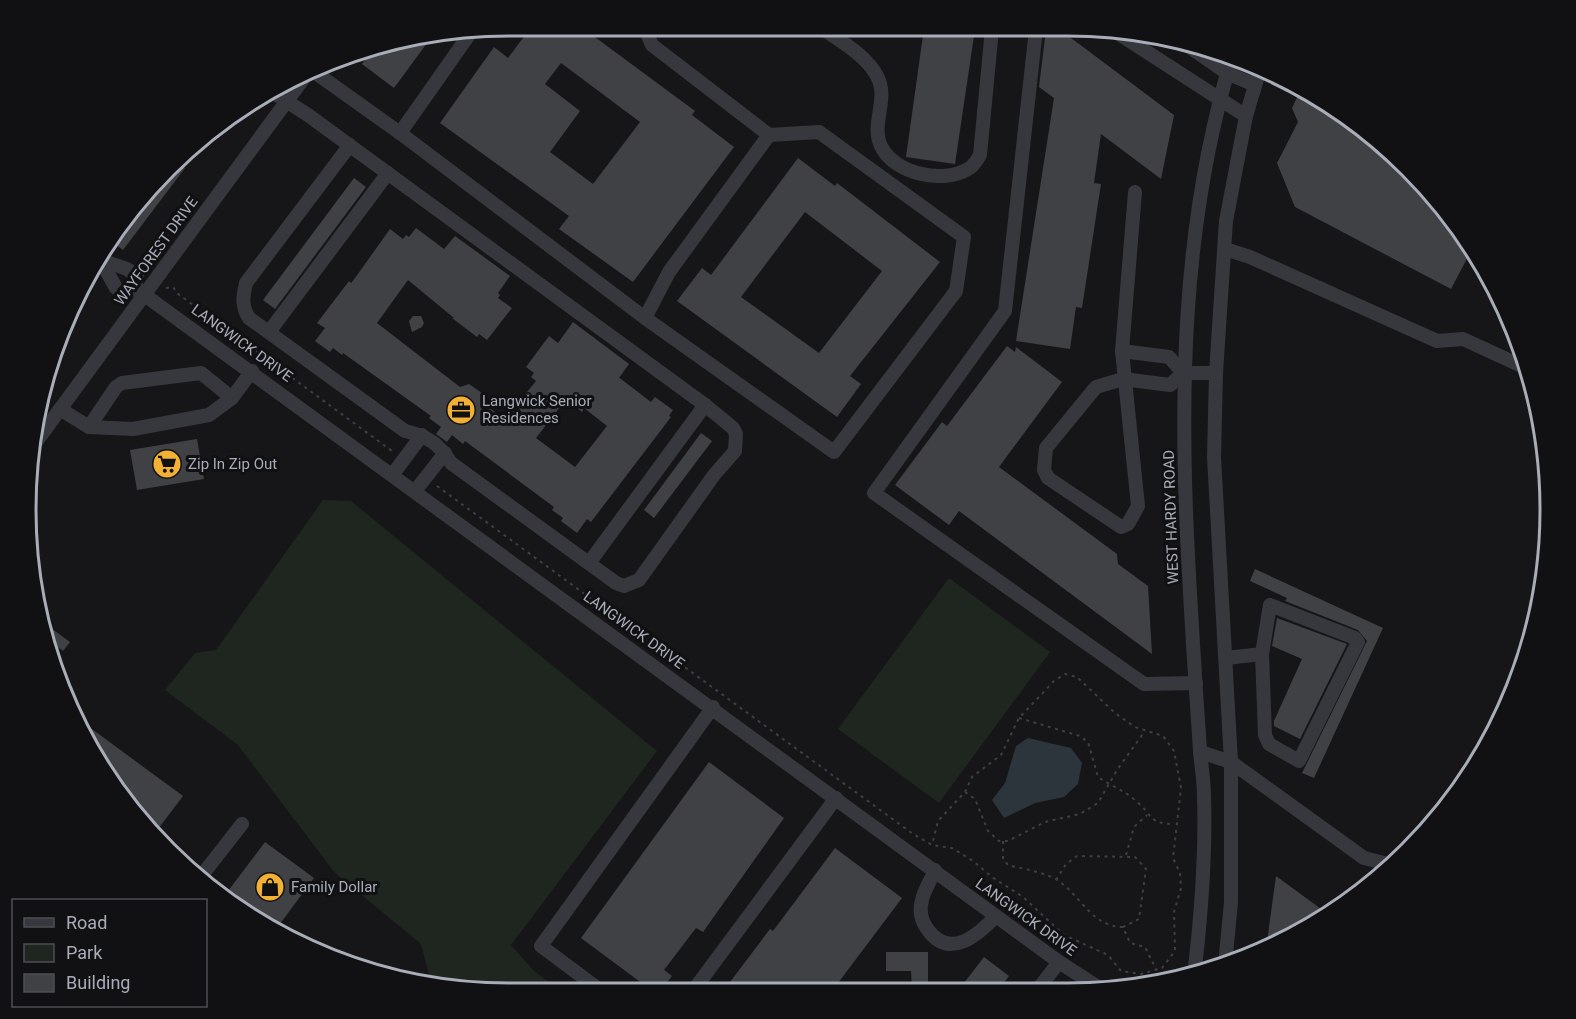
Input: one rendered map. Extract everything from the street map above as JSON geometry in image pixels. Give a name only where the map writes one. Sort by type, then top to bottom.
[{"type":"street","points":[[320,76],[645,318],[834,452],[956,291],[964,237],[819,132],[769,135],[652,45],[648,36]]},
{"type":"street","points":[[833,36],[863,59],[876,74],[883,92],[877,130],[883,150],[903,167],[917,174],[952,174],[966,171],[980,155],[991,36]]},
{"type":"street","points":[[1035,36],[1024,114],[1005,311],[874,493],[1144,684],[1196,683]]},
{"type":"street","points":[[400,133],[467,38]]},
{"type":"street","points":[[1128,40],[1245,116]]},
{"type":"street","points":[[1214,60],[1256,85]]},
{"type":"street","name":"WEST HARDY ROAD","points":[[1195,965],[1204,795],[1188,549],[1183,372],[1188,283],[1206,159],[1229,67]]},
{"type":"street","points":[[1226,955],[1231,892],[1231,762],[1227,658],[1214,458],[1216,373],[1226,221],[1245,116],[1258,77]]},
{"type":"street","name":"WAYFOREST DRIVE","points":[[42,433],[140,291],[298,86]]},
{"type":"street","points":[[278,96],[350,145],[705,405],[733,428],[736,435],[735,451],[714,476],[639,580],[624,585],[616,583],[451,463],[436,442],[422,435],[405,431],[245,312],[243,302],[246,283],[350,145]]},
{"type":"street","points":[[645,318],[669,272],[769,135]]},
{"type":"street","points":[[269,332],[388,173]]},
{"type":"street","points":[[1135,192],[1122,351],[1123,379],[1137,506],[1128,524],[1121,527],[1048,478],[1044,460],[1046,448],[1096,387],[1123,379],[1170,385],[1183,372]]},
{"type":"street","points":[[1225,249],[1250,257],[1437,341],[1463,339],[1517,364]]},
{"type":"street","points":[[104,266],[116,288],[125,293],[140,291],[137,276],[127,269],[106,262]]},
{"type":"street","name":"LANGWICK DRIVE","points":[[140,291],[713,707],[1059,962],[1090,982]]},
{"type":"street","points":[[1122,351],[1169,357],[1183,372],[1216,373]]},
{"type":"street","points":[[60,409],[89,427],[133,429],[209,415],[232,399],[252,371]]},
{"type":"street","points":[[89,427],[116,387],[122,383],[201,373],[232,399]]},
{"type":"street","points":[[589,563],[705,405]]},
{"type":"street","points":[[393,474],[422,435]]},
{"type":"street","points":[[415,490],[445,453]]},
{"type":"street","points":[[1270,605],[1310,618],[1355,638],[1358,642],[1299,761],[1266,741],[1262,654],[1270,605]]},
{"type":"street","points":[[1227,658],[1262,654]]},
{"type":"street","points":[[591,983],[542,946],[713,707]]},
{"type":"street","points":[[1200,752],[1231,762],[1364,858],[1382,862]]},
{"type":"street","points":[[699,983],[836,798]]},
{"type":"street","points":[[205,872],[242,824]]},
{"type":"street","points":[[935,870],[922,898],[920,912],[924,924],[933,937],[945,944],[966,942],[978,936],[996,916]]},
{"type":"street","points":[[1043,983],[1059,962]]},
{"type":"path","points":[[140,291],[173,287],[178,294],[404,460]]},
{"type":"path","points":[[426,478],[913,834],[932,845],[952,848],[974,861],[992,878],[1023,897],[1064,935],[1108,955],[1121,971],[1141,974],[1162,968],[1175,951],[1174,912],[1181,888],[1180,873],[1173,858],[1181,788],[1174,751],[1163,736],[1135,727],[1115,713],[1077,677],[1065,674],[1054,681],[1019,718],[1001,755],[972,777],[965,792],[938,821],[932,845]]},
{"type":"path","points":[[1019,718],[1080,736],[1088,742],[1098,777],[1136,800],[1147,815],[1161,824],[1176,824]]},
{"type":"path","points":[[965,792],[975,799],[988,831],[1003,841],[1008,841],[1046,822],[1080,814],[1098,802],[1117,770],[1146,730]]},
{"type":"path","points":[[1126,855],[1134,827],[1147,815]]},
{"type":"path","points":[[1003,841],[1003,859],[1008,865],[1056,880],[1095,918],[1112,927],[1123,927],[1139,919],[1146,869],[1141,861],[1126,855],[1077,856],[1066,864],[1056,880]]},
{"type":"path","points":[[1123,927],[1130,943],[1144,947],[1156,970]]},
{"type":"green space","points":[[323,500],[351,501],[657,751],[511,945],[534,971],[550,983],[479,982],[429,976],[421,944],[335,873],[237,744],[165,690],[195,653],[216,650]]},
{"type":"green space","points":[[949,578],[1050,652],[939,803],[838,729]]},
{"type":"shaded area","points":[[1028,738],[1071,748],[1082,763],[1078,784],[1064,797],[1035,803],[1004,818],[992,800],[1005,783],[1016,746]]},
{"type":"building","points":[[524,36],[594,36],[695,111],[692,115],[734,147],[633,282],[559,229],[569,216],[440,123],[494,47],[508,58]],"holes":[[[561,63],[640,122],[593,184],[550,152],[580,111],[545,84]]]},
{"type":"building","points":[[923,36],[974,36],[955,164],[906,157]]},
{"type":"building","points":[[1045,36],[1068,36],[1174,115],[1161,179],[1101,134],[1094,183],[1101,184],[1082,308],[1076,307],[1070,349],[1016,341],[1054,98],[1039,87]]},
{"type":"building","points":[[427,43],[394,88],[362,64],[366,58]]},
{"type":"building","points":[[1298,96],[1330,116],[1379,154],[1422,197],[1467,258],[1451,289],[1295,207],[1277,163],[1298,122],[1292,108]]},
{"type":"building","points":[[798,158],[835,186],[837,183],[940,262],[850,376],[861,384],[837,417],[677,301],[702,268],[711,275]],"holes":[[[805,212],[882,271],[819,353],[741,297]]]},
{"type":"building","points":[[184,167],[185,168],[123,250],[117,245],[134,221]]},
{"type":"building","points":[[354,178],[366,187],[275,309],[263,300]]},
{"type":"building","points":[[416,228],[444,249],[455,236],[510,276],[498,293],[500,295],[498,298],[512,308],[487,340],[479,334],[477,337],[408,280],[377,323],[460,387],[469,384],[482,393],[484,404],[505,419],[536,381],[531,377],[534,373],[526,367],[549,336],[558,343],[573,322],[629,364],[619,378],[651,402],[655,397],[673,410],[669,416],[671,417],[591,522],[587,519],[577,533],[561,521],[563,518],[552,510],[554,507],[465,441],[463,444],[452,435],[447,442],[436,434],[441,427],[429,418],[431,416],[343,353],[342,355],[333,348],[330,352],[315,341],[325,328],[317,323],[349,281],[351,283],[355,278],[390,229],[403,239],[406,235],[409,237]],"holes":[[[566,399],[582,412],[584,408],[607,426],[575,467],[536,438]]]},
{"type":"building","points":[[413,316],[421,316],[424,323],[422,327],[412,332],[409,321]]},
{"type":"building","points":[[1007,346],[1015,352],[1016,347],[1062,382],[999,467],[1117,554],[1118,564],[1148,586],[1152,654],[959,511],[949,525],[895,485],[942,422],[947,426]]},
{"type":"building","points":[[701,433],[712,441],[654,518],[644,510]]},
{"type":"building","name":"Zip In Zip Out","points":[[197,439],[204,479],[137,490],[130,450]]},
{"type":"building","points":[[1255,569],[1383,628],[1314,778],[1302,773],[1367,641],[1358,630],[1285,601],[1287,598],[1250,581]]},
{"type":"building","points":[[1277,618],[1347,644],[1300,739],[1274,726],[1274,721],[1302,659],[1272,646]]},
{"type":"building","points":[[51,628],[70,642],[63,651],[56,646]]},
{"type":"building","points":[[89,727],[183,796],[159,827],[116,773]]},
{"type":"building","points":[[709,762],[784,818],[703,932],[696,928],[664,970],[672,976],[666,983],[642,983],[581,938]]},
{"type":"building","name":"Family Dollar","points":[[265,842],[314,878],[280,924],[228,890]]},
{"type":"building","points":[[835,848],[902,898],[838,983],[729,983],[770,929],[773,931]]},
{"type":"building","points":[[1276,876],[1321,909],[1268,938]]},
{"type":"building","points":[[886,952],[928,952],[928,983],[912,983],[911,971],[886,971]]},
{"type":"building","points":[[984,957],[1009,976],[1004,983],[964,983]]},
{"type":"place","name":"Langwick Senior Residences","points":[[461,410]]},
{"type":"place","name":"Zip In Zip Out","points":[[167,464]]},
{"type":"place","name":"Family Dollar","points":[[270,887]]}]
